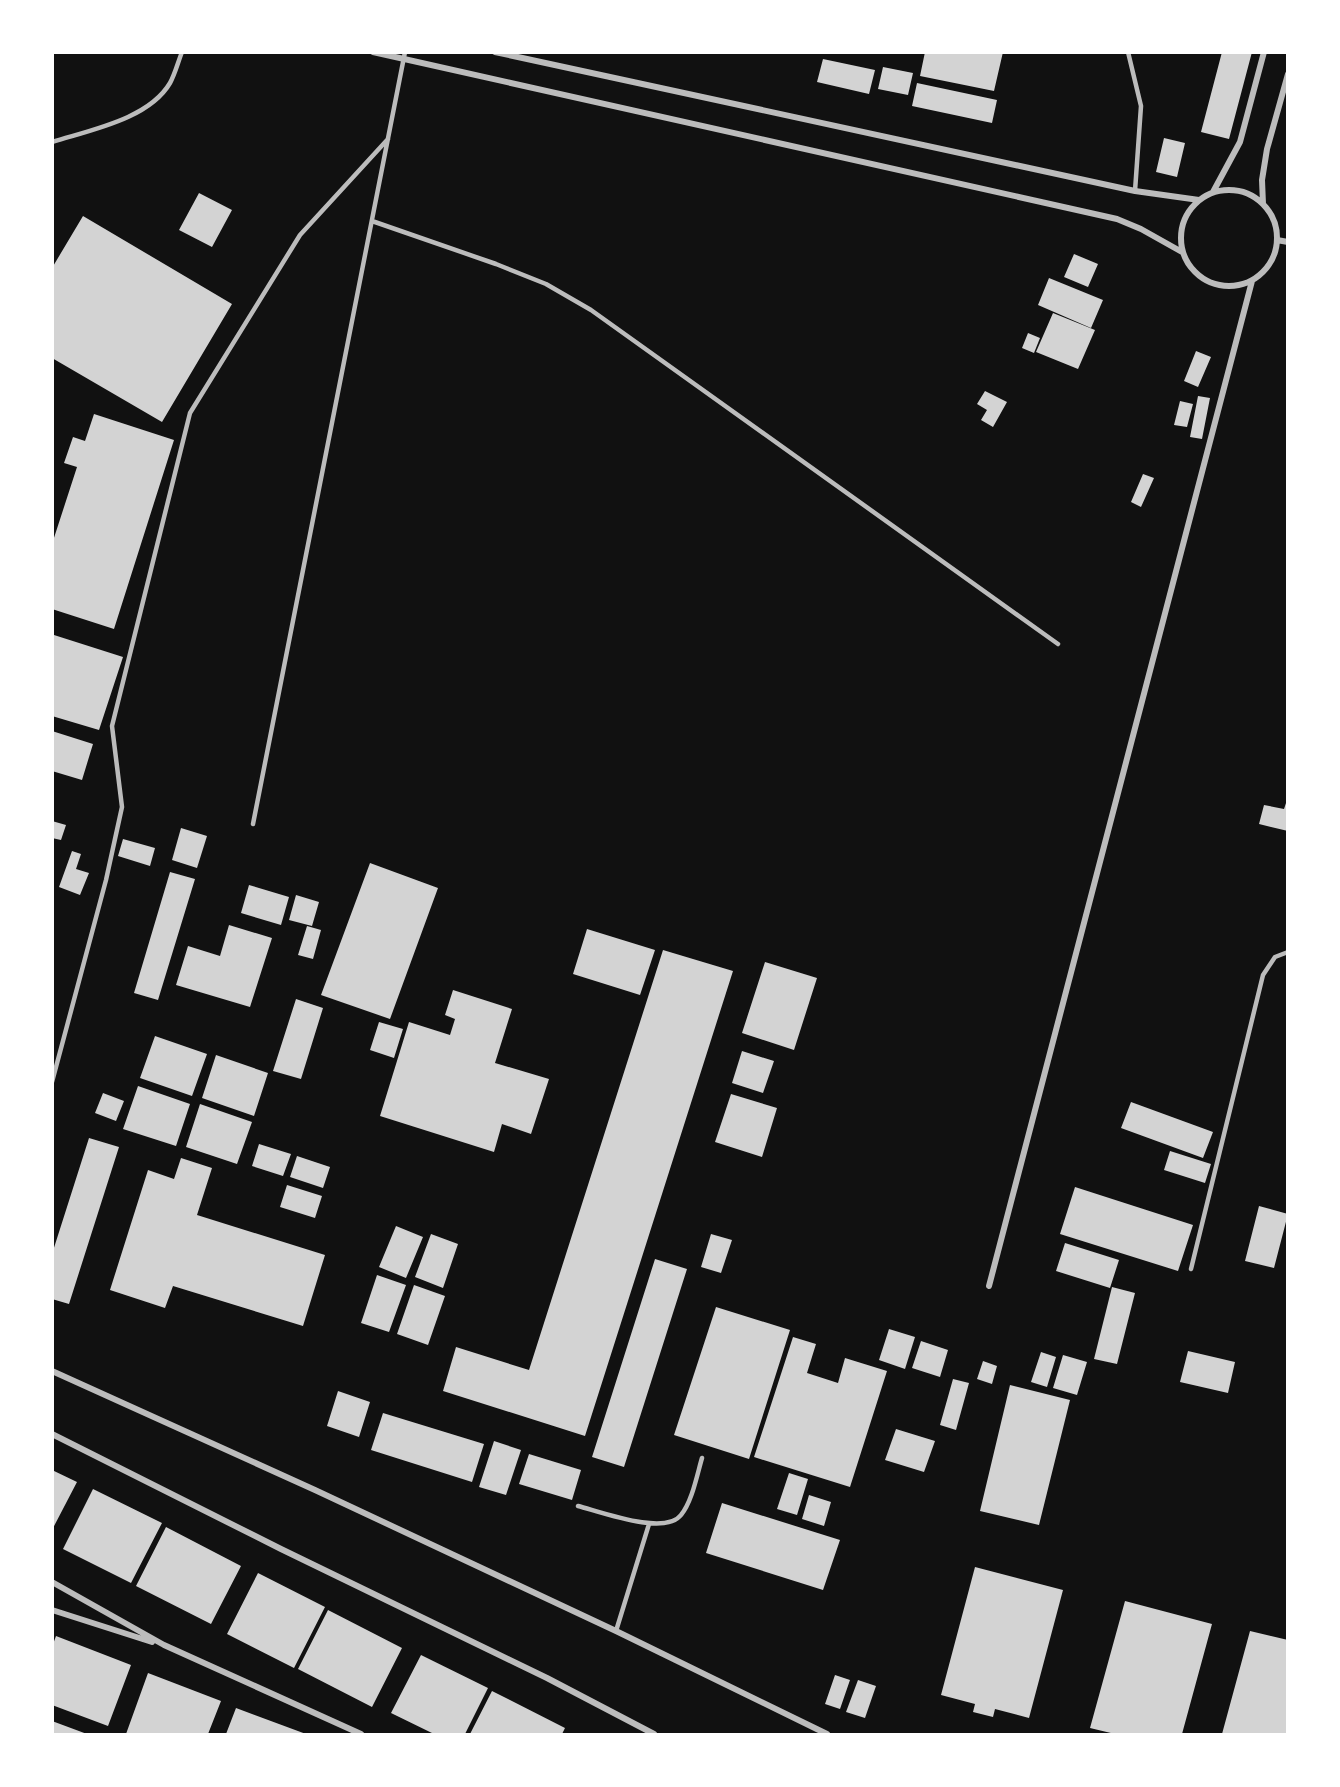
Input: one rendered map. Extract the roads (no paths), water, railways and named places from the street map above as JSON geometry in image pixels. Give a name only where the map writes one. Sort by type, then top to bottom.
[{"type":"street","points":[[373,52],[405,56],[1118,219],[1182,252]]},
{"type":"street","points":[[495,52],[1135,191],[1199,200]]},
{"type":"street","points":[[1213,192],[1240,142],[1264,52]]},
{"type":"street","points":[[1263,204],[1262,180],[1267,149],[1287,74]]},
{"type":"street","points":[[1235,190],[1255,198],[1263,204],[1274,221],[1277,231],[1275,253],[1270,264],[1252,281],[1228,287],[1216,285],[1194,273],[1182,252],[1181,228],[1191,208],[1213,192],[1235,190]]},
{"type":"street","points":[[1277,240],[1287,242]]},
{"type":"street","points":[[990,1286],[1252,281]]},
{"type":"street","points":[[52,1371],[315,1490],[616,1631],[827,1734]]},
{"type":"street","points":[[52,1434],[281,1549],[547,1678],[654,1734]]},
{"type":"street","points":[[52,1582],[164,1646],[361,1734]]},
{"type":"street","points":[[52,1610],[164,1646]]},
{"type":"lane","points":[[52,142],[135,115],[154,102],[169,83],[182,52]]},
{"type":"lane","points":[[1128,52],[1141,106],[1135,191]]},
{"type":"lane","points":[[253,824],[405,56]]},
{"type":"lane","points":[[52,1082],[106,880],[122,807],[112,726],[190,413],[300,235],[388,139]]},
{"type":"lane","points":[[372,221],[546,284],[591,310],[1058,644]]},
{"type":"lane","points":[[1191,1269],[1263,975],[1275,957],[1287,952]]},
{"type":"lane","points":[[578,1506],[649,1524],[670,1523],[680,1517],[687,1506],[702,1458]]},
{"type":"lane","points":[[616,1631],[649,1524]]}]
